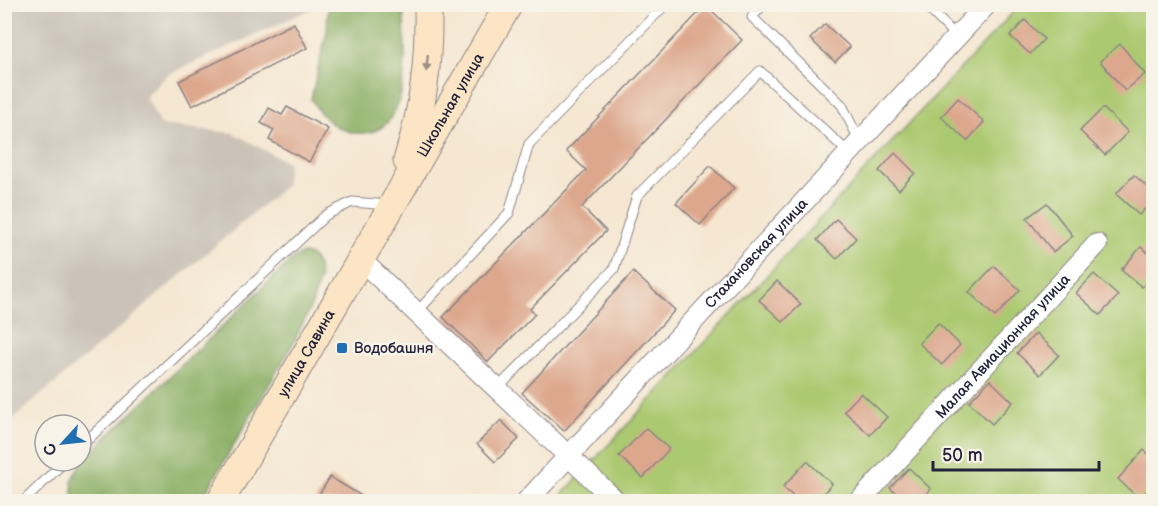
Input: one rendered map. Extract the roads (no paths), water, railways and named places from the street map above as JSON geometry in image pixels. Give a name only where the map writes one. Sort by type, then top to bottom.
[{"type":"main road","points":[[394,206],[422,112],[429,44],[428,4]]},
{"type":"main road","name":"Школьная улица","points":[[394,206],[510,4]]},
{"type":"main road","name":"улица Савина","points":[[220,501],[394,206]]},
{"type":"street","name":"Стахановская улица","points":[[526,501],[987,4]]},
{"type":"street","name":"Малая Авиационная улица","points":[[859,501],[1097,244]]},
{"type":"street","points":[[362,261],[617,501]]},
{"type":"lane","points":[[416,313],[509,213],[529,144],[666,4]]},
{"type":"lane","points":[[764,4],[752,17],[842,105],[854,146]]},
{"type":"lane","points":[[924,4],[957,37]]},
{"type":"lane","points":[[497,389],[614,268],[637,196],[760,71],[854,146]]},
{"type":"lane","points":[[93,435],[326,215],[352,202],[394,206]]},
{"type":"lane","points":[[22,501],[52,473]]},
{"type":"place","name":"Водобашня","points":[[342,348]]}]
